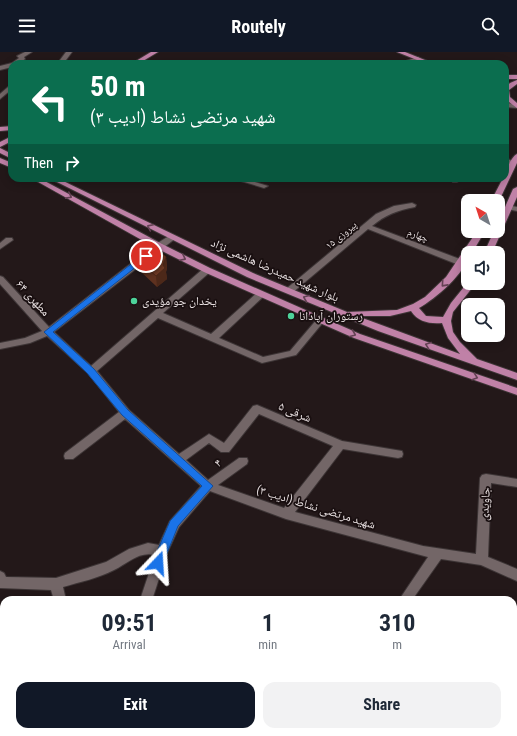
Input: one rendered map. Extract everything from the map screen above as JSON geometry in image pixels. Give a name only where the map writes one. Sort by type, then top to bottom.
[{"type":"main road","points":[[141,60],[155,52]]},
{"type":"main road","points":[[147,60],[161,52]]},
{"type":"main road","points":[[400,52],[423,60]]},
{"type":"main road","points":[[408,52],[429,60]]},
{"type":"main road","points":[[509,99],[517,106]]},
{"type":"main road","points":[[509,161],[517,156]]},
{"type":"main road","points":[[41,182],[159,246],[207,270],[261,294],[357,336],[517,392]]},
{"type":"main road","name":"بلوار شهید حمیدرضا هاشمی نژاد","points":[[60,182],[250,275],[344,313],[517,377]]},
{"type":"main road","points":[[497,194],[502,182]]},
{"type":"main road","points":[[491,246],[517,189]]},
{"type":"main road","points":[[344,313],[402,311],[423,303],[441,287],[461,264]]},
{"type":"main road","points":[[467,290],[449,313],[447,330],[458,347],[476,363]]},
{"type":"main road","points":[[414,306],[417,314],[425,319],[437,321],[448,319]]},
{"type":"street","points":[[11,52],[28,53]]},
{"type":"street","points":[[63,60],[69,52]]},
{"type":"street","points":[[20,60],[23,58],[18,57],[28,53]]},
{"type":"street","points":[[412,60],[418,58]]},
{"type":"street","points":[[0,97],[8,90]]},
{"type":"street","points":[[249,182],[264,186]]},
{"type":"street","name":"پیروزی ۱۵","points":[[289,291],[379,216],[397,208],[412,205]]},
{"type":"street","points":[[509,207],[517,209]]},
{"type":"street","name":"چهارم","points":[[366,226],[461,263]]},
{"type":"street","points":[[0,346],[27,341],[48,332],[159,246],[172,238]]},
{"type":"street","points":[[0,247],[9,240]]},
{"type":"street","points":[[90,371],[207,270]]},
{"type":"street","name":"مطهری ۶۴","points":[[0,280],[48,332]]},
{"type":"street","points":[[212,338],[261,294]]},
{"type":"street","points":[[157,314],[262,360],[293,353],[321,320]]},
{"type":"street","name":"شهید مرتضی نشاط (ادیب ۳)","points":[[48,332],[90,371],[125,413],[208,486],[286,514],[422,551],[482,560],[517,575]]},
{"type":"street","name":"۵ شرقی","points":[[179,460],[209,438],[225,449],[257,409],[340,446]]},
{"type":"street","points":[[69,456],[125,413]]},
{"type":"street","points":[[286,514],[340,446],[398,454]]},
{"type":"street","name":"۴","points":[[147,596],[162,551],[174,524],[208,486],[243,461]]},
{"type":"street","name":"جاویدی","points":[[482,560],[486,478],[517,483]]},
{"type":"street","points":[[0,577],[2,583],[56,584],[110,566],[129,554],[148,548],[162,551]]},
{"type":"street","points":[[408,596],[438,553]]},
{"type":"street","points":[[56,584],[59,596]]},
{"type":"building","points":[[146,253],[162,253],[166,257],[163,265],[165,268],[156,276],[138,260]]},
{"type":"place","name":"یخدان جو مؤیدی","points":[[134,301]]},
{"type":"place","name":"رستوران آپادانا","points":[[291,316]]},
{"type":"route","points":[[146,256],[48,332],[90,371],[125,413],[208,486],[174,524],[158,563]]}]
